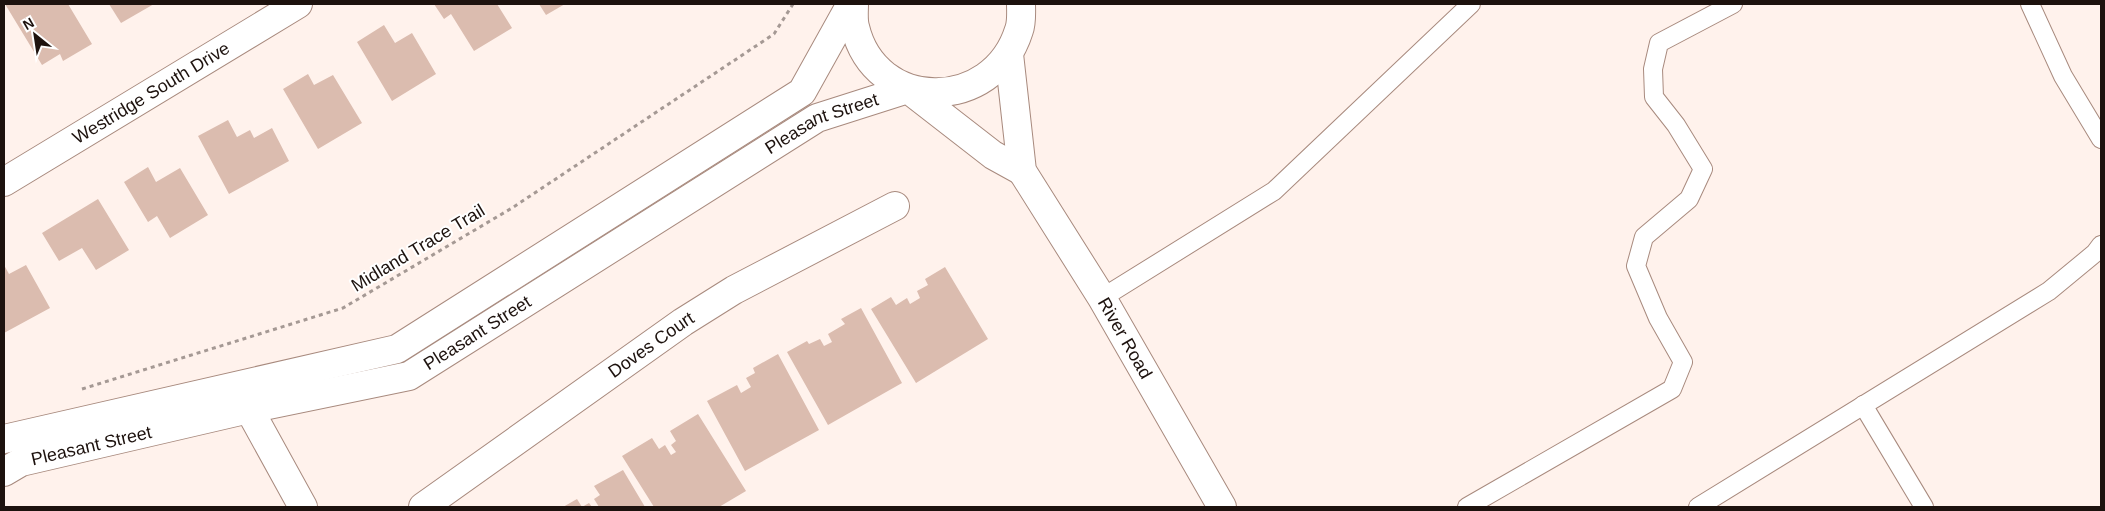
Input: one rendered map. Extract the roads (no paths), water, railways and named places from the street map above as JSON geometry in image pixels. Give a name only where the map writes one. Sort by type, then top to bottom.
[{"type":"main road","name":"Westridge South Drive","points":[[4,182],[298,4]]},
{"type":"main road","points":[[852,4],[855,26],[865,52],[884,75],[908,89],[937,94],[965,89],[990,75],[1009,54],[1020,29],[1021,12],[1041,4]]},
{"type":"main road","name":"Pleasant Street","points":[[4,472],[21,462],[248,396],[397,349],[802,92],[852,4]]},
{"type":"main road","name":"River Road","points":[[1009,54],[1022,171],[1102,298],[1222,507]]},
{"type":"main road","name":"Pleasant Street","points":[[4,439],[248,396],[409,376],[817,118],[908,89]]},
{"type":"main road","name":"River Road","points":[[908,89],[993,155],[1022,171]]},
{"type":"main road","name":"Doves Court","points":[[423,507],[682,322],[734,290],[895,206]]},
{"type":"main road","points":[[248,396],[303,507]]},
{"type":"lane","points":[[1102,298],[1274,191],[1471,4]]},
{"type":"lane","points":[[1467,507],[1672,390],[1683,362],[1658,318],[1636,266],[1644,237],[1689,199],[1703,170],[1676,125],[1654,97],[1653,69],[1659,43],[1733,4]]},
{"type":"lane","points":[[2030,4],[2063,76],[2101,138]]},
{"type":"lane","points":[[1698,507],[2049,291],[2101,245]]},
{"type":"lane","points":[[1863,405],[1924,507]]}]
